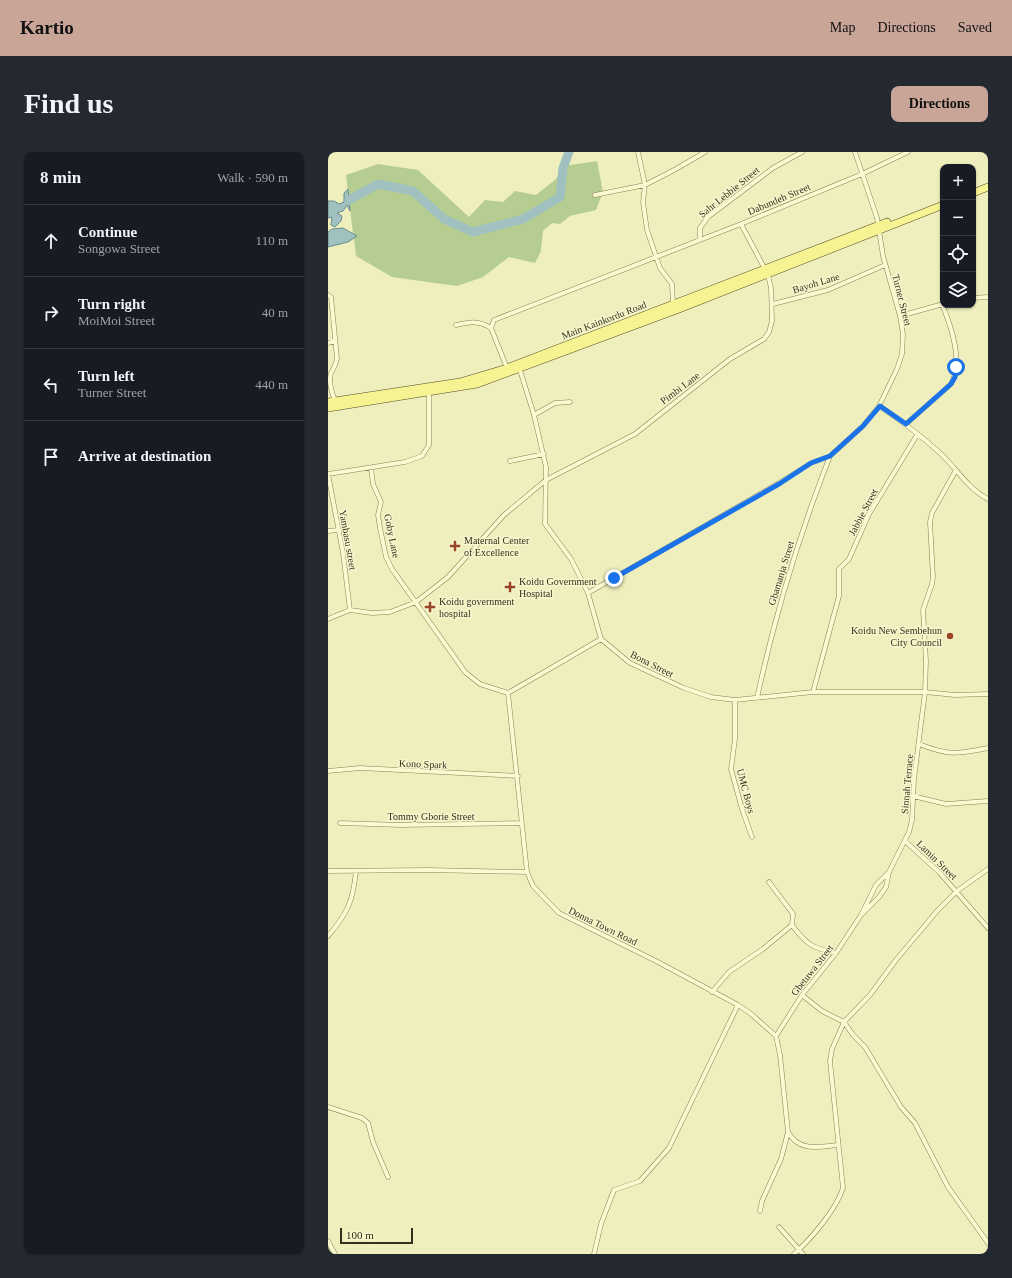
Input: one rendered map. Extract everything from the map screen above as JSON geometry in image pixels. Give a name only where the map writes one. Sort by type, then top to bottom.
[{"type":"main road","points":[[976,188],[988,183]]},
{"type":"main road","points":[[976,192],[988,187]]},
{"type":"main road","points":[[880,227],[940,201]]},
{"type":"main road","name":"Main Kainkordu Road","points":[[518,367],[880,227],[940,206]]},
{"type":"main road","name":"Main Kainkordu Road","points":[[429,390],[508,368],[535,364],[634,323]]},
{"type":"main road","points":[[331,402],[478,384],[518,367]]},
{"type":"main road","points":[[328,408],[381,397]]},
{"type":"street","points":[[638,152],[645,185],[643,202],[647,230],[660,268],[672,284],[676,307]]},
{"type":"street","points":[[595,195],[645,185],[676,170],[705,152]]},
{"type":"street","name":"Sahr Lebbie Street","points":[[700,240],[700,228],[708,217],[773,168],[802,152]]},
{"type":"street","name":"Turner Street","points":[[588,593],[779,484],[811,463],[830,456],[863,426],[880,406],[889,390],[902,354],[902,334],[900,316],[885,265],[880,227],[855,152]]},
{"type":"street","name":"Dabundeh Street","points":[[491,328],[494,320],[741,224],[862,174],[908,152]]},
{"type":"street","name":"Pimbi Lane","points":[[350,610],[372,613],[390,612],[407,607],[416,602],[448,577],[504,515],[546,480],[635,434],[730,359],[764,339],[769,332],[772,321],[773,304],[766,272],[741,224]]},
{"type":"street","name":"Bayoh Lane","points":[[773,304],[828,290],[885,265]]},
{"type":"street","points":[[328,295],[331,297],[336,364],[330,374],[331,402]]},
{"type":"street","points":[[976,298],[988,297]]},
{"type":"street","points":[[900,316],[940,305]]},
{"type":"street","points":[[906,424],[951,384],[955,377],[955,360],[952,335],[944,308]]},
{"type":"street","points":[[456,325],[477,322],[483,323],[491,328],[508,368]]},
{"type":"street","points":[[328,342],[335,341]]},
{"type":"street","points":[[508,693],[601,639],[588,593],[571,559],[545,524],[546,480],[544,454],[534,415],[518,367]]},
{"type":"street","points":[[328,474],[415,460],[426,452],[429,445],[429,390]]},
{"type":"street","points":[[534,415],[555,403],[570,402]]},
{"type":"street","points":[[880,406],[906,424],[941,454],[970,487],[988,499]]},
{"type":"street","name":"Jabbie Street","points":[[813,692],[838,596],[839,569],[850,559],[871,511],[917,435]]},
{"type":"street","points":[[510,461],[544,454]]},
{"type":"street","name":"Gbamanja Street","points":[[757,698],[769,643],[785,585],[806,518],[830,456]]},
{"type":"street","name":"Goby Lane","points":[[371,468],[373,484],[381,502],[378,515],[386,557],[449,651],[474,681],[508,693]]},
{"type":"street","name":"Sinnah Terrace","points":[[861,915],[883,891],[889,872],[905,841],[912,820],[913,796],[925,692],[926,662],[923,610],[933,577],[930,522],[932,513],[956,470]]},
{"type":"street","name":"Yambasu street","points":[[328,474],[339,530],[350,610]]},
{"type":"street","points":[[328,531],[339,530]]},
{"type":"street","points":[[328,619],[350,610]]},
{"type":"street","name":"Bona Street","points":[[601,639],[630,663],[649,673],[711,697],[735,700],[813,692],[925,692],[955,695],[988,694]]},
{"type":"street","name":"Donna Town Road","points":[[508,693],[528,872],[533,886],[559,913],[656,961],[738,1005],[750,1013],[776,1036]]},
{"type":"street","name":"UMC Boys","points":[[735,700],[735,740],[731,769],[742,809],[752,837]]},
{"type":"street","points":[[919,744],[934,751],[953,754],[988,748]]},
{"type":"street","name":"Kono Spark","points":[[328,771],[360,768],[518,776]]},
{"type":"street","points":[[913,796],[946,804],[988,801]]},
{"type":"street","name":"Tommy Gborie Street","points":[[340,823],[401,825],[522,823]]},
{"type":"street","name":"Lamin Street","points":[[905,841],[929,862],[957,891],[988,928]]},
{"type":"street","points":[[794,1254],[827,1216],[840,1195],[842,1179],[830,1055],[844,1022],[870,995],[896,960],[937,911],[957,891],[988,869]]},
{"type":"street","points":[[328,871],[528,872]]},
{"type":"street","points":[[328,936],[342,918],[352,900],[356,871]]},
{"type":"street","name":"Sinnah Terrace","points":[[861,915],[876,885],[889,872]]},
{"type":"street","points":[[769,882],[793,914],[792,925],[804,941],[821,950],[836,953]]},
{"type":"street","name":"Gbetuwa Street","points":[[776,1036],[802,995],[836,953],[861,915]]},
{"type":"street","points":[[712,992],[729,972],[763,949],[792,925]]},
{"type":"street","points":[[802,995],[822,1011],[844,1022],[853,1035],[865,1046],[901,1107],[914,1123],[948,1188],[988,1243]]},
{"type":"street","points":[[594,1254],[601,1224],[614,1190],[640,1181],[669,1148],[738,1005]]},
{"type":"street","points":[[760,1211],[762,1201],[781,1159],[788,1132],[780,1054],[776,1036]]},
{"type":"street","points":[[328,1107],[362,1118],[368,1123],[373,1142],[388,1177]]},
{"type":"street","points":[[788,1132],[793,1140],[804,1146],[838,1145]]},
{"type":"street","points":[[779,1227],[803,1254]]},
{"type":"street","points":[[328,1241],[335,1254]]},
{"type":"green space","points":[[597,161],[603,192],[596,210],[570,216],[560,224],[552,223],[543,231],[541,251],[535,263],[509,257],[483,277],[457,286],[392,277],[356,256],[354,238],[357,236],[353,234],[346,175],[378,164],[418,170],[469,217],[485,200],[503,202],[515,191],[536,195],[556,179],[564,166]]},
{"type":"water","points":[[348,189],[350,211],[347,205],[343,211],[337,213],[342,216],[341,221],[335,227],[331,225],[332,217],[328,218],[328,201],[334,201],[339,204],[344,202],[344,193]]},
{"type":"water","points":[[343,228],[357,236],[348,242],[328,247],[328,232],[332,229]]},
{"type":"waterway","points":[[349,200],[378,184],[413,191],[444,219],[473,232],[523,219],[560,197],[563,168],[569,152]]},
{"type":"place","name":"Maternal Center of Excellence","points":[[455,546]]},
{"type":"place","name":"Koidu Government Hospital","points":[[510,587]]},
{"type":"place","name":"Koidu government hospital","points":[[430,607]]},
{"type":"place","name":"Koidu New Sembehun City Council","points":[[950,636]]},
{"type":"route","points":[[614,578],[779,484],[811,463],[830,456],[863,426],[880,406],[906,424],[930,401],[951,384],[955,377],[956,367]]}]
